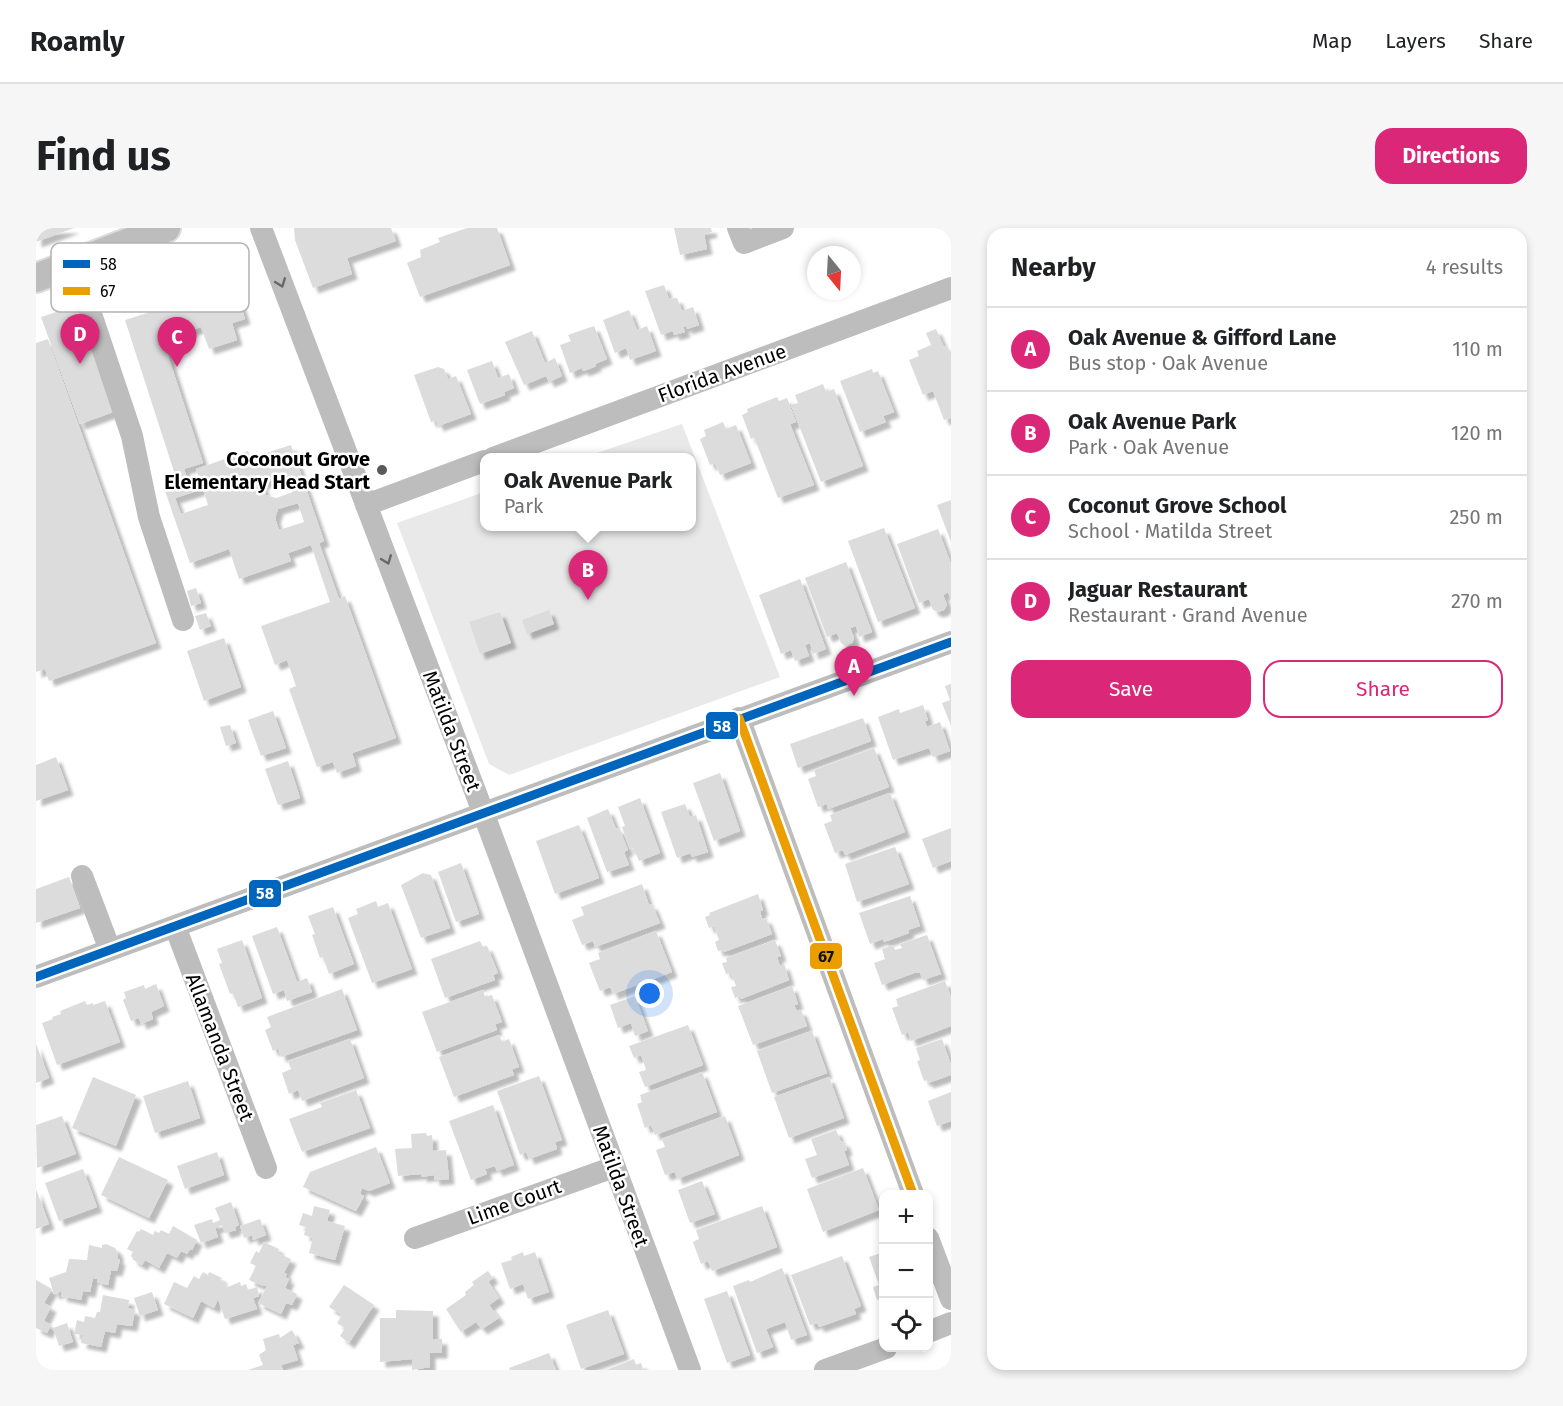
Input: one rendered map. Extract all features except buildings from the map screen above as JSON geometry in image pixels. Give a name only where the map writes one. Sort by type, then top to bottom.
[{"type":"main road","points":[[128,243],[166,228]]},
{"type":"main road","points":[[36,278],[51,273]]},
{"type":"street","name":"Matilda Street","points":[[261,228],[483,812],[690,1370]]},
{"type":"street","points":[[738,228],[744,243],[783,228]]},
{"type":"street","name":"Florida Avenue","points":[[506,453],[951,288]]},
{"type":"street","points":[[90,312],[132,436],[149,517],[183,620]]},
{"type":"street","points":[[366,505],[480,462]]},
{"type":"street","points":[[36,977],[951,642]]},
{"type":"street","points":[[739,718],[912,1190]]},
{"type":"street","points":[[82,876],[110,950]]},
{"type":"street","name":"Allamanda Street","points":[[175,926],[266,1168]]},
{"type":"street","name":"Lime Court","points":[[415,1238],[614,1167]]},
{"type":"street","points":[[930,1244],[951,1299]]},
{"type":"street","points":[[933,1330],[951,1323]]},
{"type":"street","points":[[825,1370],[879,1350]]},
{"type":"shaded area","points":[[682,424],[693,453],[597,453]]},
{"type":"shaded area","points":[[696,460],[780,677],[509,775],[489,764],[397,523],[480,493],[480,531],[696,531]]},
{"type":"transit line","name":"58","points":[[36,977],[951,642]]},
{"type":"transit line","name":"67","points":[[739,718],[912,1190]]},
{"type":"place","name":"Jaguar Restaurant","points":[[80,364]]},
{"type":"place","name":"Coconut Grove School","points":[[177,367]]},
{"type":"place","name":"Coconout Grove Elementary Head Start","points":[[382,470]]},
{"type":"place","name":"Oak Avenue Park","points":[[588,600]]},
{"type":"place","name":"Oak Avenue & Gifford Lane","points":[[854,696]]}]
